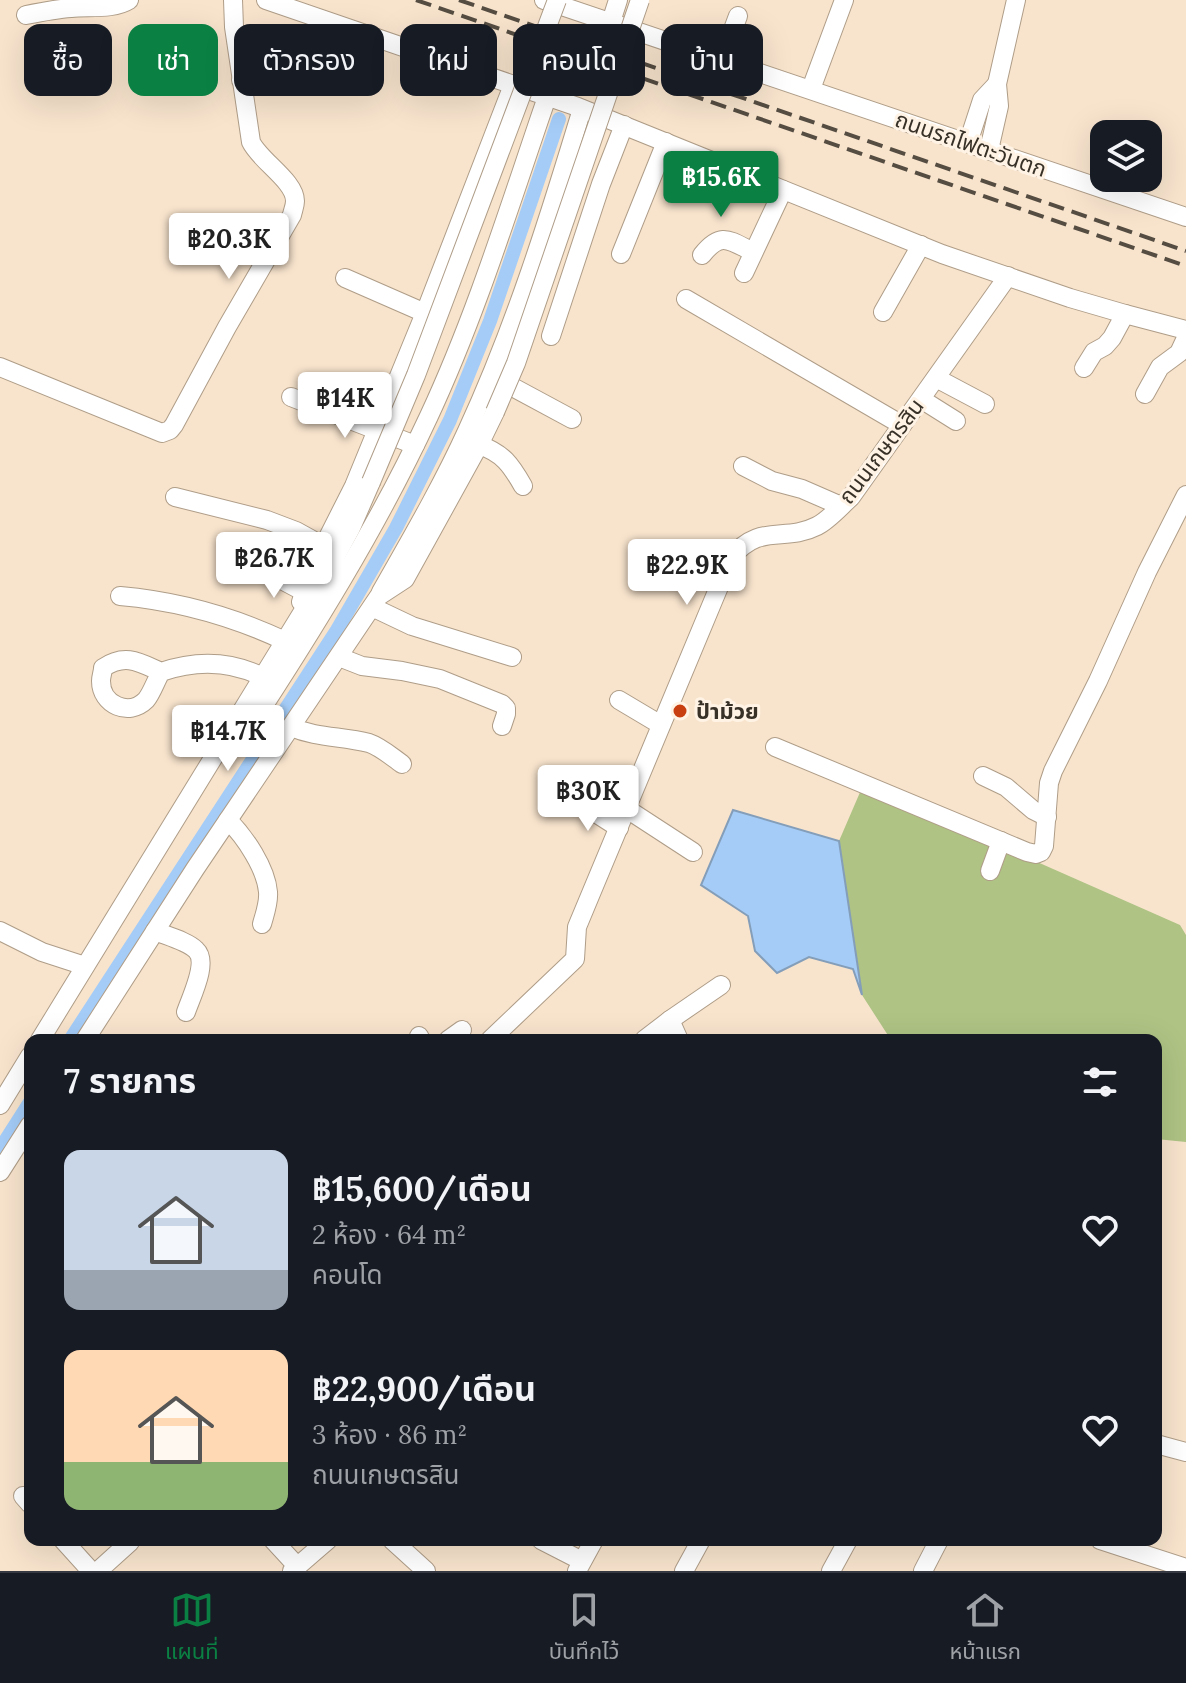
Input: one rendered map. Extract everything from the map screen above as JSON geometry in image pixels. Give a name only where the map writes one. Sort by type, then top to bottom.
[{"type":"street","points":[[26,15],[68,8],[113,6],[129,0]]},
{"type":"street","points":[[233,0],[234,27]]},
{"type":"street","points":[[266,0],[335,24]]},
{"type":"street","name":"ถนนรถไฟตะวันตก","points":[[545,0],[569,3],[617,24]]},
{"type":"street","points":[[611,22],[618,0]]},
{"type":"street","points":[[634,0],[638,24]]},
{"type":"street","points":[[89,1034],[375,601],[464,438],[499,380],[516,363],[640,0]]},
{"type":"street","points":[[811,89],[844,0]]},
{"type":"street","points":[[989,150],[999,106],[997,84],[1016,0]]},
{"type":"street","points":[[44,1034],[298,620],[330,550],[371,482],[569,3]]},
{"type":"street","points":[[735,24],[738,16]]},
{"type":"street","points":[[330,550],[513,85],[384,41]]},
{"type":"street","name":"ถนนรถไฟตะวันตก","points":[[763,73],[1186,217]]},
{"type":"street","points":[[968,143],[982,100],[997,84]]},
{"type":"street","points":[[0,367],[162,433],[170,430],[294,207],[295,198],[289,186],[251,142],[244,96]]},
{"type":"street","points":[[544,96],[921,245],[1125,314],[1186,330]]},
{"type":"street","points":[[227,735],[244,736],[292,662],[377,519],[415,445],[471,314],[547,97]]},
{"type":"street","points":[[375,601],[405,579],[495,412],[499,380],[580,108]]},
{"type":"street","points":[[551,336],[601,184],[624,125]]},
{"type":"street","points":[[621,254],[666,142]]},
{"type":"street","points":[[744,273],[783,190]]},
{"type":"street","points":[[702,255],[711,243],[719,240],[732,241],[753,252]]},
{"type":"street","points":[[883,312],[921,245]]},
{"type":"street","name":"ถนนเกษตรสิน","points":[[496,1034],[575,959],[577,927],[727,565],[737,551],[761,536],[800,533],[819,525],[851,497],[1008,276]]},
{"type":"street","points":[[345,278],[425,313]]},
{"type":"street","points":[[686,299],[902,425]]},
{"type":"street","points":[[1084,368],[1094,352],[1112,338],[1125,314]]},
{"type":"street","points":[[1145,394],[1160,367],[1179,353],[1186,338]]},
{"type":"street","points":[[936,378],[985,404]]},
{"type":"street","points":[[499,380],[572,419]]},
{"type":"street","points":[[291,397],[415,445]]},
{"type":"street","points":[[921,399],[956,421]]},
{"type":"street","points":[[479,445],[493,449],[503,457],[523,486]]},
{"type":"street","points":[[743,466],[772,481],[802,489],[841,506]]},
{"type":"street","points":[[775,747],[1027,852],[1041,852],[1053,771],[1186,495]]},
{"type":"street","points":[[175,497],[267,520],[296,531],[330,550]]},
{"type":"street","points":[[702,555],[727,565]]},
{"type":"street","points":[[251,568],[308,594]]},
{"type":"street","points":[[120,596],[156,599],[192,608],[248,625],[285,641]]},
{"type":"street","points":[[375,601],[412,626],[512,657]]},
{"type":"street","points":[[339,657],[362,666],[420,674],[466,688],[506,708],[502,726]]},
{"type":"street","points":[[161,672],[201,662],[228,664],[263,677]]},
{"type":"street","points":[[619,700],[661,725]]},
{"type":"street","points":[[291,727],[316,736],[368,743],[402,764]]},
{"type":"street","points":[[983,776],[1006,787],[1033,810],[1047,817]]},
{"type":"street","points":[[580,803],[619,828]]},
{"type":"street","points":[[627,809],[693,852]]},
{"type":"street","points":[[228,820],[250,848],[265,876],[268,905],[262,924]]},
{"type":"street","points":[[990,871],[1001,841]]},
{"type":"street","points":[[0,931],[42,952],[85,966]]},
{"type":"street","points":[[155,931],[198,951],[202,960],[186,1012]]},
{"type":"street","points":[[652,1034],[721,985]]},
{"type":"street","points":[[670,1020],[676,1034]]},
{"type":"street","points":[[0,1105],[24,1066]]},
{"type":"street","points":[[0,1172],[24,1134]]},
{"type":"street","points":[[1162,1446],[1186,1452]]},
{"type":"street","points":[[68,1546],[91,1571]]},
{"type":"street","points":[[98,1571],[126,1546]]},
{"type":"street","points":[[277,1546],[294,1569],[321,1546]]},
{"type":"street","points":[[550,1546],[580,1566],[591,1546]]},
{"type":"street","points":[[684,1571],[698,1546]]},
{"type":"street","points":[[831,1571],[845,1546]]},
{"type":"street","points":[[923,1571],[936,1546]]},
{"type":"street","points":[[1118,1546],[1186,1568]]},
{"type":"street","points":[[409,1547],[426,1571]]},
{"type":"green space","points":[[861,790],[1035,861],[1180,925],[1186,935],[1186,1142],[1162,1140],[1162,1034],[887,1034],[862,995],[839,841]]},
{"type":"water","points":[[733,810],[839,841],[862,995],[853,969],[809,957],[777,973],[755,951],[748,916],[701,885]]},
{"type":"waterway","points":[[74,1034],[337,630],[396,528],[450,420],[490,321],[559,119]]},
{"type":"waterway","points":[[0,1149],[24,1111]]},
{"type":"railway","points":[[416,0],[1186,266]]},
{"type":"railway","points":[[459,0],[1186,251]]},
{"type":"place","name":"ป้าม้วย","points":[[680,711]]}]
